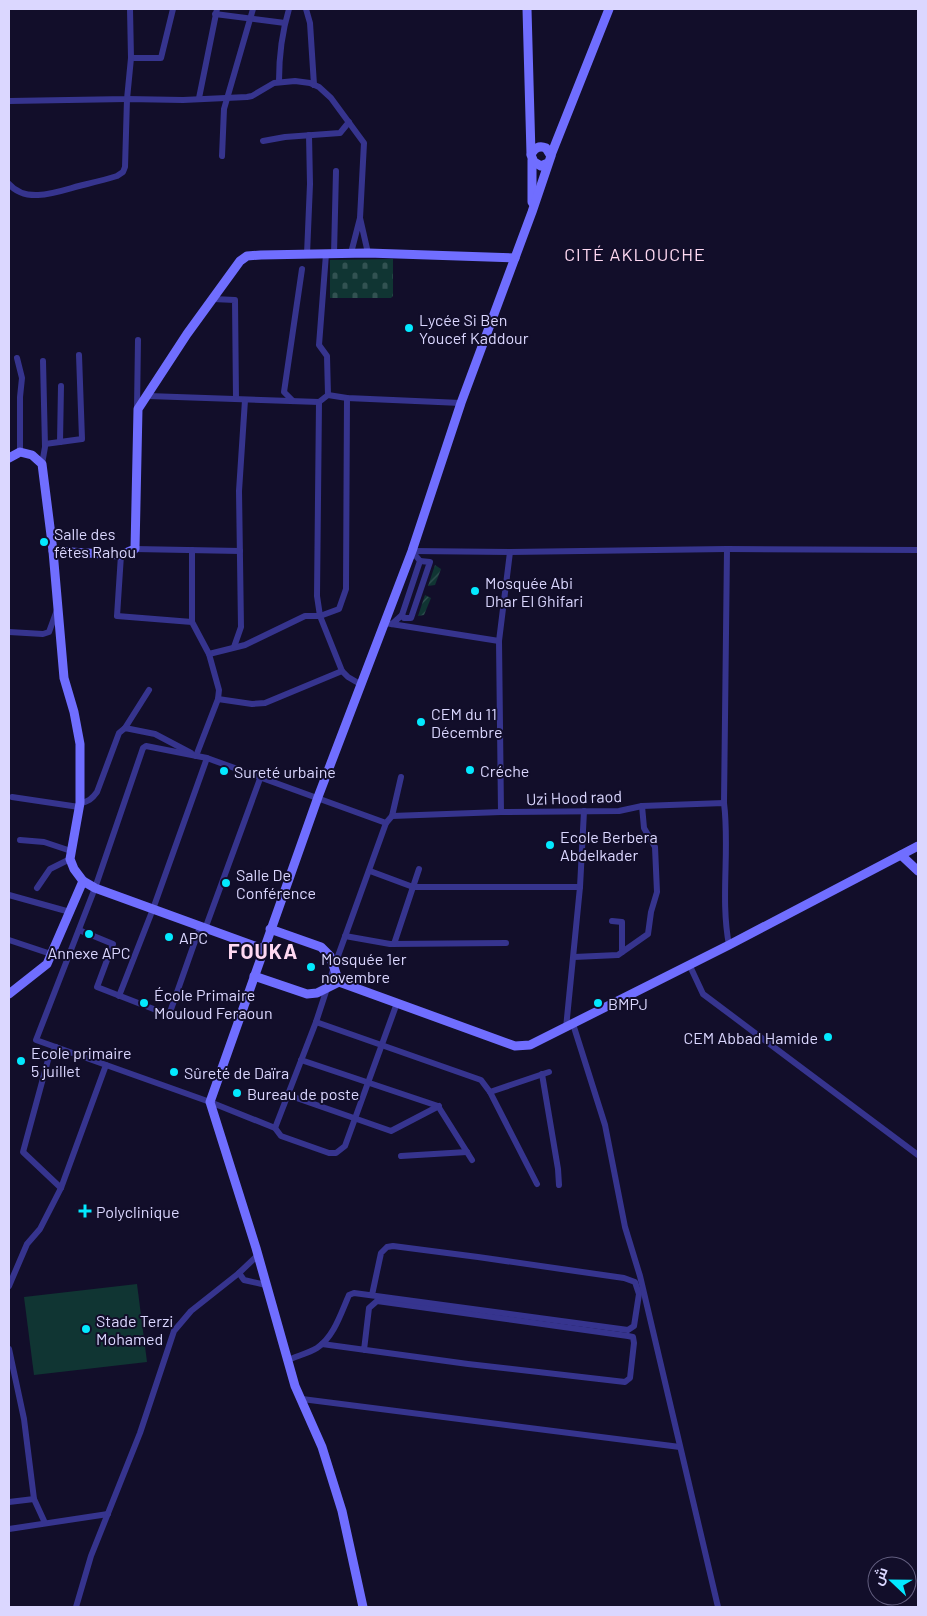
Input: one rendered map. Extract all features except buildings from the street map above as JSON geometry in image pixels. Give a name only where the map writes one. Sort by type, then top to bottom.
[{"type":"main road","points":[[527,9],[532,212]]},
{"type":"main road","points":[[363,1607],[342,1512],[322,1447],[295,1386],[258,1255],[210,1102],[270,928],[360,684],[389,623],[461,403],[532,212],[549,159],[609,9]]},
{"type":"main road","points":[[540,146],[548,150],[549,159],[540,166],[536,164],[532,157],[534,149],[540,146]]},
{"type":"main road","points":[[53,551],[121,555],[135,549],[138,409],[187,334],[240,261],[248,256],[351,253],[515,258]]},
{"type":"main road","points":[[9,458],[20,452],[32,455],[42,464],[53,551],[64,678],[74,712],[80,744],[80,805],[71,855],[74,869],[83,882],[95,888],[263,950]]},
{"type":"main road","points":[[254,976],[306,994],[317,993],[339,982],[515,1046],[530,1045],[729,945],[918,846]]},
{"type":"main road","points":[[901,855],[918,871]]},
{"type":"main road","points":[[9,994],[47,964],[83,882]]},
{"type":"main road","points":[[270,928],[321,947],[330,956],[339,982]]},
{"type":"street","points":[[9,184],[15,190],[24,193],[51,194],[112,178],[123,172],[131,58],[130,9]]},
{"type":"street","points":[[131,58],[161,58],[173,9]]},
{"type":"street","points":[[222,156],[223,118],[253,9]]},
{"type":"street","points":[[279,81],[285,23],[289,9]]},
{"type":"street","points":[[306,9],[310,23],[314,85]]},
{"type":"street","points":[[199,98],[216,12],[285,23]]},
{"type":"street","points":[[9,101],[184,100],[252,96],[279,81],[295,81],[314,85],[330,98],[364,143],[360,218],[351,253]]},
{"type":"street","points":[[263,141],[285,137],[340,133],[349,122]]},
{"type":"street","points":[[307,254],[310,184],[309,135]]},
{"type":"street","points":[[328,395],[327,356],[319,345],[330,254],[336,171]]},
{"type":"street","points":[[360,218],[368,253]]},
{"type":"street","points":[[293,401],[284,392],[302,269]]},
{"type":"street","points":[[213,299],[235,300],[236,399]]},
{"type":"street","points":[[138,340],[138,409]]},
{"type":"street","points":[[45,444],[82,439],[79,355]]},
{"type":"street","points":[[17,358],[22,378],[20,452]]},
{"type":"street","points":[[42,464],[45,444],[44,361]]},
{"type":"street","points":[[60,442],[61,386]]},
{"type":"street","points":[[148,396],[319,402],[328,395],[347,398],[461,403]]},
{"type":"street","points":[[209,654],[245,645],[305,616],[320,616],[339,609],[346,589],[347,398]]},
{"type":"street","points":[[234,647],[240,627],[239,491],[245,400]]},
{"type":"street","points":[[319,402],[317,596],[320,616],[342,671],[360,684]]},
{"type":"street","points":[[135,549],[240,551]]},
{"type":"street","points":[[192,550],[192,622],[209,654],[219,690],[218,699],[196,756]]},
{"type":"street","points":[[728,550],[724,803],[727,817],[724,888],[725,925],[729,945]]},
{"type":"street","points":[[412,551],[918,550]]},
{"type":"street","points":[[402,615],[404,618],[411,618],[430,562],[420,561],[412,551]]},
{"type":"street","points":[[501,812],[499,641],[510,552]]},
{"type":"street","points":[[121,555],[117,616],[192,622]]},
{"type":"street","points":[[389,623],[402,615],[420,561]]},
{"type":"street","points":[[9,632],[43,634],[49,632],[58,606]]},
{"type":"street","points":[[389,623],[499,641]]},
{"type":"street","points":[[218,699],[252,704],[265,703],[342,671]]},
{"type":"street","points":[[12,797],[80,805],[93,798],[120,733],[149,690]]},
{"type":"street","points":[[125,728],[155,734],[196,756]]},
{"type":"street","points":[[386,822],[207,758],[146,746],[143,748],[95,888],[36,1040],[210,1102],[275,1128],[281,1136],[329,1153],[336,1153],[345,1146],[397,1003]]},
{"type":"street","points":[[119,996],[153,909],[207,758]]},
{"type":"street","points":[[79,930],[114,944],[97,987],[169,1015],[261,776]]},
{"type":"street","points":[[275,1128],[316,1022],[386,822],[392,816],[401,777]]},
{"type":"street","name":"Uzi Hood raod","points":[[392,816],[501,812],[619,812],[642,806],[724,803]]},
{"type":"street","points":[[574,957],[618,955],[648,934],[651,912],[657,892],[654,847],[644,828],[642,806]]},
{"type":"street","points":[[584,811],[570,1026],[605,1125],[626,1227],[640,1276],[718,1607]]},
{"type":"street","points":[[20,840],[44,842],[71,855]]},
{"type":"street","points":[[37,888],[50,869],[71,855]]},
{"type":"street","points":[[394,944],[420,868]]},
{"type":"street","points":[[370,871],[413,887],[580,887]]},
{"type":"street","points":[[9,895],[70,912]]},
{"type":"street","points":[[612,921],[622,922],[622,952]]},
{"type":"street","points":[[345,936],[394,944],[506,944]]},
{"type":"street","points":[[9,940],[51,954]]},
{"type":"street","points":[[689,964],[703,994],[918,1155]]},
{"type":"street","points":[[316,1022],[481,1080],[490,1092],[537,1184]]},
{"type":"street","points":[[56,1048],[48,1060],[24,1152],[61,1188]]},
{"type":"street","points":[[301,1060],[439,1106],[472,1160]]},
{"type":"street","points":[[9,1286],[27,1244],[40,1229],[61,1188],[106,1065]]},
{"type":"street","points":[[490,1092],[546,1073],[559,1185]]},
{"type":"street","points":[[288,1095],[391,1131],[439,1106]]},
{"type":"street","points":[[401,1156],[467,1152]]},
{"type":"street","points":[[288,1360],[315,1349],[322,1344],[330,1334],[349,1296],[354,1293],[628,1330],[634,1326],[639,1290],[635,1282],[615,1277],[393,1246],[381,1252],[372,1295]]},
{"type":"street","points":[[76,1607],[91,1556],[140,1433],[174,1331],[191,1311],[239,1273],[258,1255]]},
{"type":"street","points":[[239,1273],[244,1280],[266,1284]]},
{"type":"street","points":[[322,1344],[364,1350],[625,1382],[630,1378],[634,1343],[633,1337],[628,1336],[376,1301],[369,1308],[364,1350]]},
{"type":"street","points":[[9,1348],[12,1381],[24,1419],[34,1499],[45,1523]]},
{"type":"street","points":[[302,1399],[680,1447]]},
{"type":"street","points":[[9,1502],[34,1499]]},
{"type":"street","points":[[9,1529],[108,1514]]},
{"type":"green space","points":[[393,259],[393,296],[391,298],[330,298],[330,260]]},
{"type":"green space","points":[[435,565],[441,569],[435,585],[428,586]]},
{"type":"green space","points":[[425,595],[431,598],[424,615],[418,616]]},
{"type":"green space","name":"Stade Terzi Mohamed","points":[[137,1284],[147,1362],[34,1375],[24,1297]]},
{"type":"place","name":"Lycée Si Ben Youcef Kaddour","points":[[409,328]]},
{"type":"place","name":"Salle des fêtes Rahou","points":[[44,542]]},
{"type":"place","name":"Mosquée Abi Dhar El Ghifari","points":[[475,591]]},
{"type":"place","name":"CEM du 11 Décembre","points":[[421,722]]},
{"type":"place","name":"Créche","points":[[470,770]]},
{"type":"place","name":"Sureté urbaine","points":[[224,771]]},
{"type":"place","name":"Ecole Berbera Abdelkader","points":[[550,845]]},
{"type":"place","name":"Salle De Conférence","points":[[226,883]]},
{"type":"place","name":"Annexe APC","points":[[89,934]]},
{"type":"place","name":"APC","points":[[169,937]]},
{"type":"place","name":"Mosquée 1er novembre","points":[[311,967]]},
{"type":"place","name":"École Primaire Mouloud Feraoun","points":[[144,1003]]},
{"type":"place","name":"BMPJ","points":[[598,1003]]},
{"type":"place","name":"CEM Abbad Hamide","points":[[828,1037]]},
{"type":"place","name":"Ecole primaire 5 juillet","points":[[21,1061]]},
{"type":"place","name":"Sûreté de Daïra","points":[[174,1072]]},
{"type":"place","name":"Bureau de poste","points":[[237,1093]]},
{"type":"place","name":"Polyclinique","points":[[85,1211]]},
{"type":"place","name":"Stade Terzi Mohamed","points":[[86,1329]]},
{"type":"district","name":"CITÉ AKLOUCHE","points":[[635,254]]},
{"type":"district","name":"FOUKA","points":[[263,950]]}]
